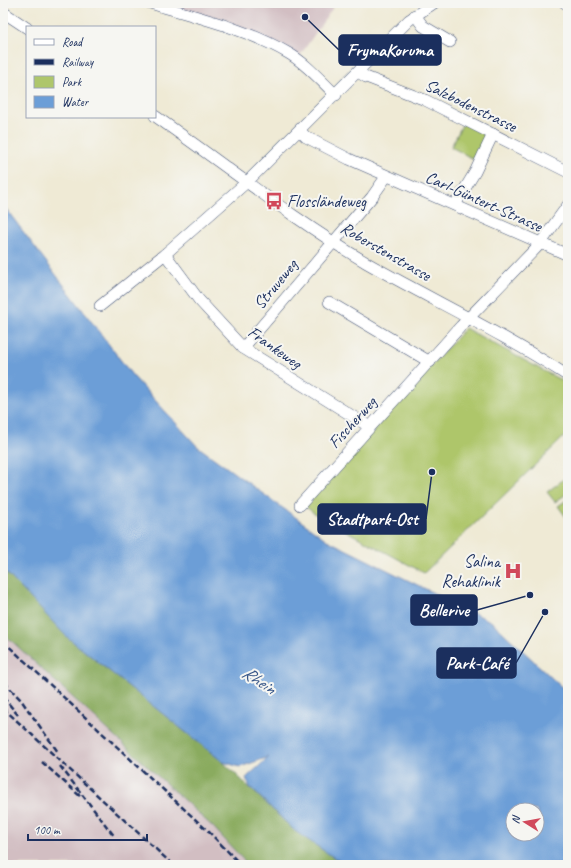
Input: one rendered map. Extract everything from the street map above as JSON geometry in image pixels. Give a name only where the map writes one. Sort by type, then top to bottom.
[{"type":"street","points":[[150,3],[169,6],[237,29],[289,53],[336,95]]},
{"type":"street","points":[[100,306],[165,254],[248,181],[415,15],[434,3]]},
{"type":"street","points":[[3,12],[26,27]]},
{"type":"street","points":[[415,15],[423,26],[450,42]]},
{"type":"street","name":"Salzbodenstrasse","points":[[358,72],[366,77],[425,100],[568,172]]},
{"type":"street","name":"Roberstenstrasse","points":[[156,117],[334,242],[368,263],[516,344],[568,376]]},
{"type":"street","name":"Carl-Güntert-Strasse","points":[[300,131],[312,140],[386,177],[455,205],[568,256]]},
{"type":"street","points":[[455,205],[475,172],[493,134]]},
{"type":"street","name":"Struveweg","points":[[243,348],[372,197],[386,177]]},
{"type":"street","name":"Fischerweg","points":[[300,505],[468,319],[540,244],[568,205]]},
{"type":"street","name":"Frankeweg","points":[[165,254],[199,300],[243,348],[370,427]]},
{"type":"street","points":[[329,302],[430,362]]},
{"type":"shaded area","points":[[151,3],[336,3],[299,57]]},
{"type":"shaded area","points":[[3,633],[214,828],[248,865],[3,865]]},
{"type":"green space","points":[[463,123],[486,135],[477,161],[451,147]]},
{"type":"green space","points":[[465,328],[568,384],[568,433],[424,573],[315,514],[305,506]]},
{"type":"green space","points":[[568,476],[568,493],[555,502],[547,492]]},
{"type":"green space","points":[[568,499],[568,515],[566,517],[558,506]]},
{"type":"green space","points":[[3,569],[67,637],[223,762],[295,831],[345,865],[248,865],[214,828],[3,633]]},
{"type":"water","name":"Rhein","points":[[3,205],[132,375],[197,446],[327,540],[492,622],[568,693],[568,865],[345,865],[295,831],[250,787],[246,778],[269,757],[240,767],[223,762],[67,637],[3,569]]},
{"type":"railway","points":[[3,641],[210,833],[241,865]]},
{"type":"railway","points":[[4,682],[21,700],[58,752]]},
{"type":"railway","points":[[3,697],[18,715]]},
{"type":"railway","points":[[3,708],[173,865]]},
{"type":"railway","points":[[42,762],[81,797]]},
{"type":"railway","points":[[60,766],[115,837]]},
{"type":"place","name":"FrymaKoruma","points":[[305,17]]},
{"type":"place","name":"Flossländeweg","points":[[274,201]]},
{"type":"place","name":"Stadtpark-Ost","points":[[432,472]]},
{"type":"place","name":"Salina Rehaklinik","points":[[513,571]]},
{"type":"place","name":"Bellerive","points":[[530,595]]},
{"type":"place","name":"Park-Café","points":[[545,612]]}]
